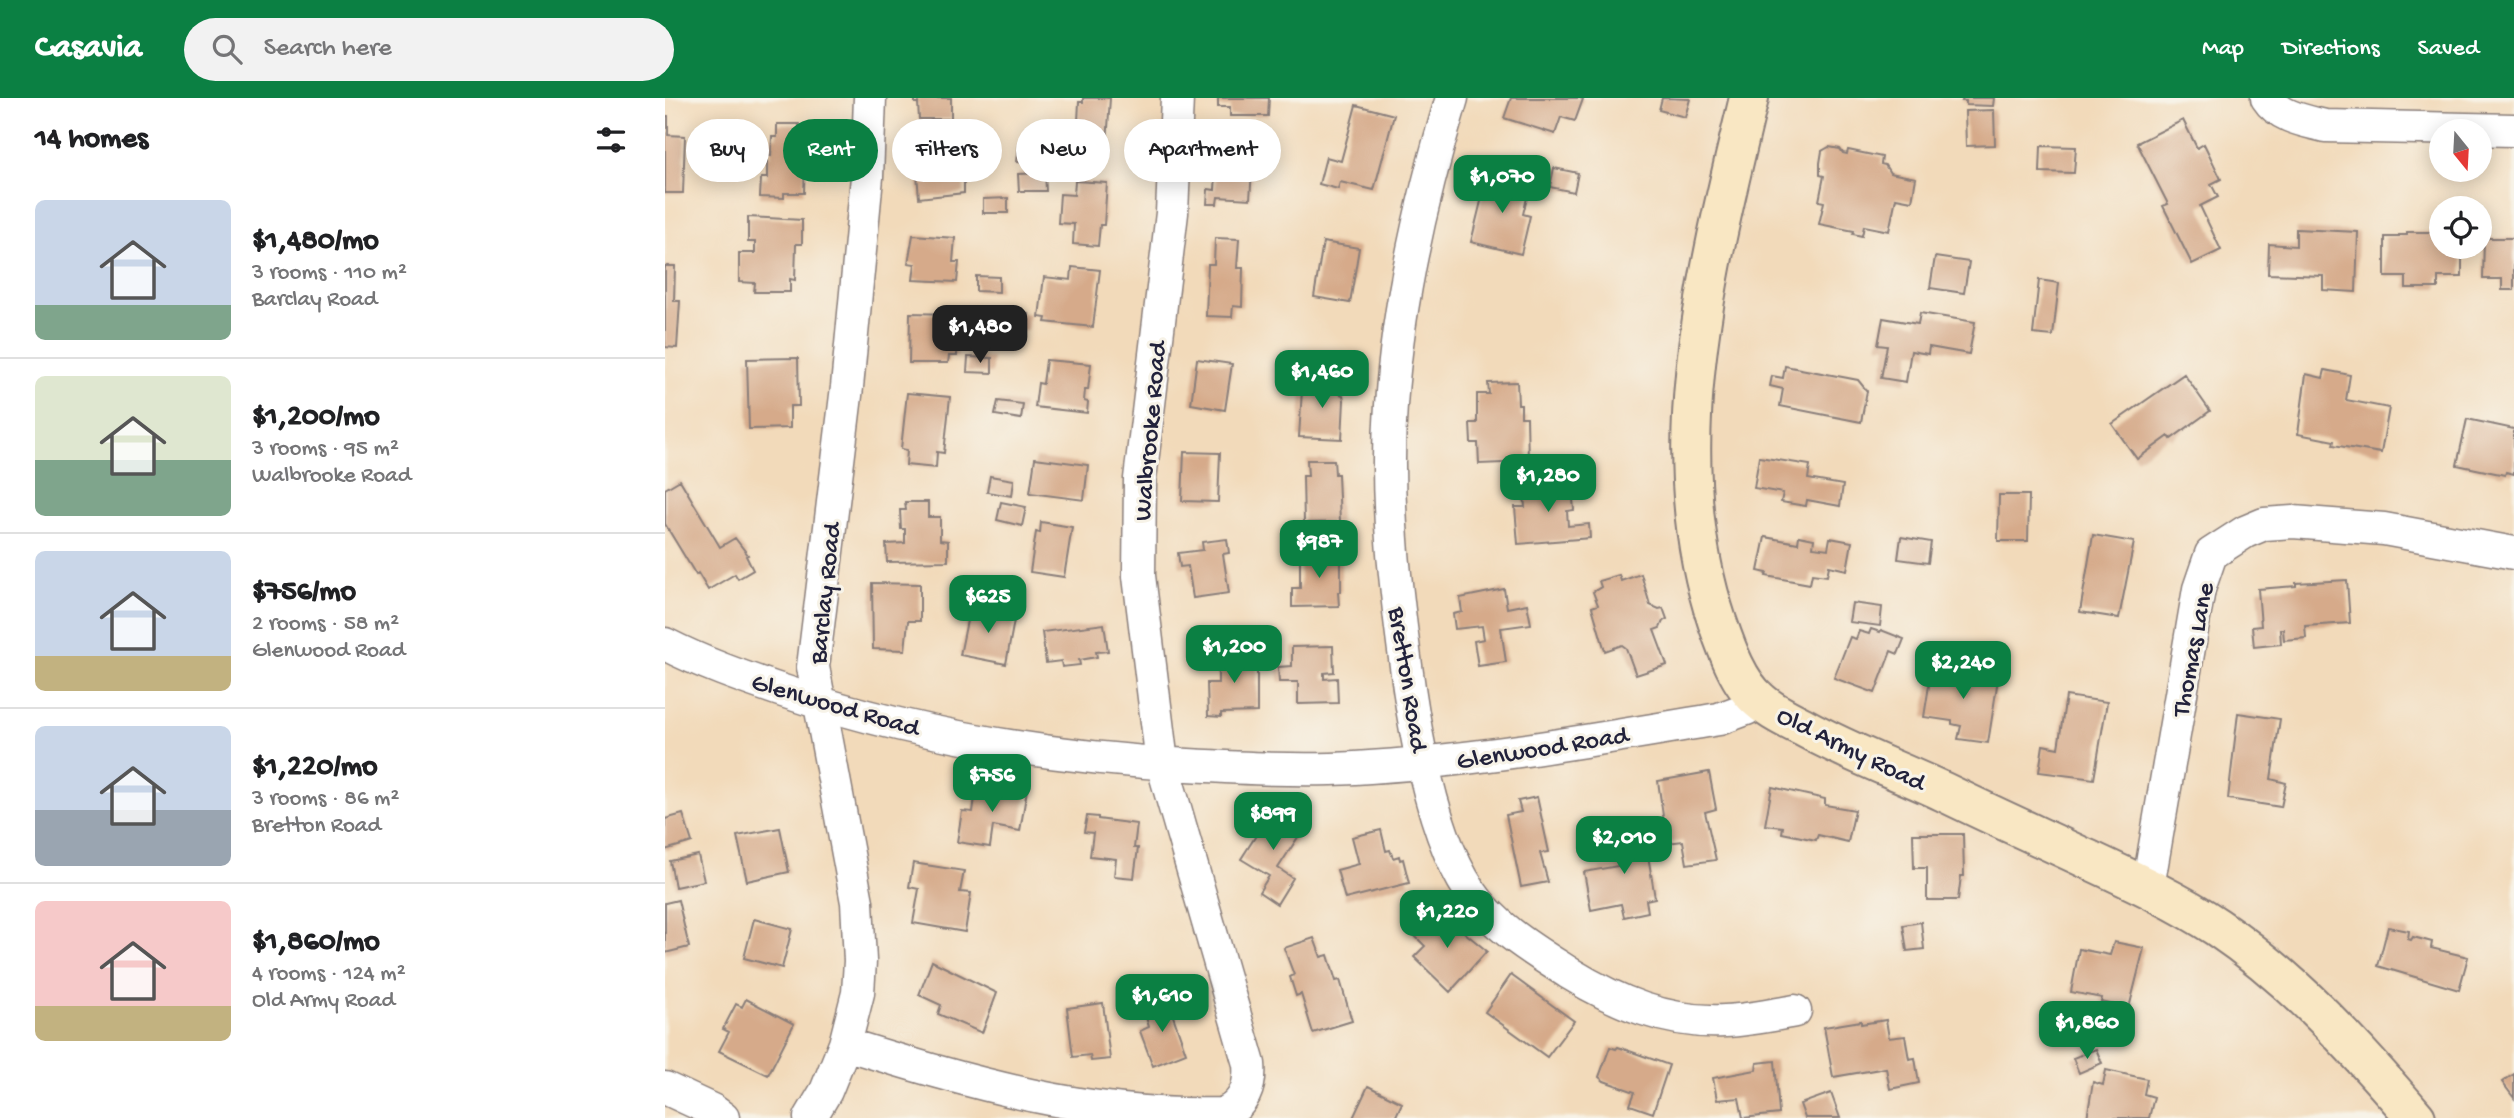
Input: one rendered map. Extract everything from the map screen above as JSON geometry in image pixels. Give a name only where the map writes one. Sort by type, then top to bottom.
[{"type":"street","name":"Barclay Road","points":[[810,1118],[826,1091],[845,1044],[858,993],[860,931],[813,667],[847,387],[867,177],[870,98]]},
{"type":"street","name":"Walbrooke Road","points":[[845,1044],[935,1072],[1047,1100],[1145,1113],[1222,1114],[1231,1111],[1247,1092],[1249,1064],[1162,763],[1139,576],[1138,527],[1145,427],[1171,213],[1177,98]]},
{"type":"street","name":"Bretton Road","points":[[1452,98],[1406,289],[1396,347],[1391,407],[1390,521],[1405,653],[1423,763],[1448,846],[1470,891],[1506,930],[1538,954],[1623,1002],[1658,1015],[1684,1020],[1728,1021],[1795,1011]]},
{"type":"street","name":"Old Army Road","points":[[1749,98],[1716,236],[1705,299],[1694,389],[1691,471],[1698,545],[1714,611],[1723,639],[1741,676],[1759,700],[1829,742],[1938,789],[2148,887],[2215,926],[2271,968],[2355,1048],[2416,1118]]},
{"type":"street","points":[[2267,98],[2273,106],[2295,118],[2325,126],[2514,130]]},
{"type":"street","name":"Thomas Lane","points":[[2148,887],[2199,589],[2211,554],[2245,532],[2264,524],[2293,522],[2384,530],[2514,553]]},
{"type":"street","name":"Glenwood Road","points":[[665,644],[729,671],[818,703],[864,716],[1019,748],[1074,756],[1162,763],[1289,769],[1423,763],[1719,719],[1746,709],[1759,700]]},
{"type":"street","points":[[665,1088],[723,1118]]},
{"type":"building","points":[[915,98],[951,98],[951,119],[919,119],[918,103],[915,103]]},
{"type":"building","points":[[1083,98],[1110,98],[1109,119],[1078,119],[1079,102],[1083,102]]},
{"type":"building","points":[[1218,98],[1269,98],[1268,116],[1230,116],[1230,107],[1218,107]]},
{"type":"building","points":[[1511,98],[1583,99],[1575,121],[1561,117],[1555,134],[1504,118]]},
{"type":"building","points":[[1662,98],[1690,99],[1685,117],[1659,110]]},
{"type":"building","points":[[1963,98],[1994,98],[1993,106],[1966,105],[1966,101],[1962,101]]},
{"type":"building","points":[[1356,105],[1394,115],[1374,190],[1340,182],[1338,189],[1319,184],[1326,157],[1341,161]]},
{"type":"building","points":[[1994,110],[1995,145],[1966,146],[1965,111]]},
{"type":"building","points":[[665,116],[668,116],[668,135],[685,136],[683,193],[665,193]]},
{"type":"building","points":[[2183,120],[2197,148],[2204,144],[2221,179],[2211,184],[2218,197],[2200,206],[2221,250],[2192,264],[2163,206],[2168,204],[2137,143]]},
{"type":"building","points":[[777,124],[783,124],[783,182],[804,182],[804,193],[784,193],[784,198],[760,197],[761,182],[769,182],[772,137],[777,137]]},
{"type":"building","points":[[2041,146],[2076,147],[2074,173],[2040,172]]},
{"type":"building","points":[[1829,147],[1840,149],[1847,154],[1848,150],[1882,157],[1881,164],[1885,165],[1890,173],[1916,178],[1912,201],[1896,198],[1889,231],[1864,226],[1862,236],[1853,234],[1854,231],[1819,224],[1824,202],[1819,201],[1824,176],[1820,175],[1820,163],[1822,151]]},
{"type":"building","points":[[1554,168],[1578,173],[1574,192],[1550,187]]},
{"type":"building","points":[[1491,174],[1528,183],[1523,214],[1530,216],[1521,254],[1471,242],[1485,185],[1488,185]]},
{"type":"building","points":[[918,182],[964,182],[964,193],[919,198]]},
{"type":"building","points":[[1018,182],[1046,182],[1046,191],[1019,191]]},
{"type":"building","points":[[1075,182],[1107,183],[1104,225],[1100,225],[1098,246],[1073,244],[1074,224],[1058,223],[1060,194],[1074,195]]},
{"type":"building","points":[[1215,182],[1251,182],[1250,199],[1218,197],[1217,204],[1207,204],[1208,189],[1215,190]]},
{"type":"building","points":[[1008,198],[1008,213],[983,213],[983,199]]},
{"type":"building","points":[[748,217],[802,220],[802,244],[796,244],[795,280],[790,279],[790,292],[754,292],[755,283],[739,282],[739,253],[755,253],[755,242],[748,242]]},
{"type":"building","points":[[2296,229],[2358,232],[2356,292],[2323,290],[2323,276],[2268,274],[2269,244],[2296,246]]},
{"type":"building","points":[[2407,232],[2429,232],[2429,259],[2462,259],[2462,277],[2438,277],[2438,288],[2406,288],[2406,277],[2385,277],[2385,237],[2407,235]]},
{"type":"building","points":[[913,235],[955,238],[953,262],[959,262],[957,282],[913,280],[915,264],[908,263]]},
{"type":"building","points":[[1215,238],[1239,239],[1237,268],[1243,268],[1242,307],[1233,306],[1232,317],[1206,316],[1208,264],[1214,264]]},
{"type":"building","points":[[2492,238],[2514,238],[2514,290],[2502,290],[2502,279],[2483,279],[2483,259],[2492,259]]},
{"type":"building","points":[[1323,242],[1359,248],[1350,303],[1314,297]]},
{"type":"building","points":[[1935,257],[1969,262],[1964,293],[1930,288]]},
{"type":"building","points":[[665,266],[675,266],[674,301],[680,301],[677,348],[665,347]]},
{"type":"building","points":[[1072,267],[1100,270],[1093,327],[1045,322],[1046,318],[1039,317],[1044,277],[1071,280]]},
{"type":"building","points":[[976,276],[999,277],[999,292],[976,291]]},
{"type":"building","points":[[2039,280],[2059,283],[2053,336],[2033,334]]},
{"type":"building","points":[[1005,310],[1029,314],[1027,331],[1002,328]]},
{"type":"building","points":[[910,313],[952,314],[952,343],[957,343],[957,356],[949,356],[948,363],[909,363]]},
{"type":"building","points":[[1920,313],[1975,322],[1969,354],[1929,347],[1928,354],[1911,351],[1906,382],[1881,378],[1887,346],[1878,345],[1883,318],[1918,324]]},
{"type":"building","points":[[968,357],[992,358],[992,373],[967,372]]},
{"type":"building","points":[[798,358],[799,406],[790,406],[790,428],[749,429],[747,359]]},
{"type":"building","points":[[1197,359],[1232,364],[1225,410],[1191,404]]},
{"type":"building","points":[[1046,360],[1091,364],[1084,401],[1088,402],[1087,413],[1035,407],[1038,383],[1043,384]]},
{"type":"building","points":[[1785,366],[1858,380],[1867,391],[1861,422],[1780,406],[1783,389],[1770,386],[1772,376],[1783,378]]},
{"type":"building","points":[[2325,370],[2350,375],[2346,400],[2389,408],[2381,453],[2333,445],[2334,441],[2298,434],[2306,374],[2323,378]]},
{"type":"building","points":[[2184,374],[2210,411],[2137,459],[2112,424]]},
{"type":"building","points":[[1307,378],[1341,380],[1340,394],[1344,400],[1342,439],[1299,437],[1302,390],[1306,391]]},
{"type":"building","points":[[1517,382],[1521,417],[1527,417],[1528,462],[1479,464],[1478,443],[1471,443],[1470,423],[1477,423],[1477,394],[1489,394],[1488,383]]},
{"type":"building","points":[[907,393],[950,397],[944,453],[937,452],[936,468],[906,465],[907,450],[901,449]]},
{"type":"building","points":[[998,401],[1023,404],[1021,419],[995,415]]},
{"type":"building","points":[[2467,419],[2514,429],[2514,474],[2506,472],[2505,475],[2457,465]]},
{"type":"building","points":[[1184,452],[1220,453],[1218,502],[1182,501]]},
{"type":"building","points":[[1759,457],[1810,465],[1808,479],[1843,485],[1840,506],[1807,500],[1806,506],[1781,502],[1783,493],[1754,488]]},
{"type":"building","points":[[1035,458],[1088,465],[1084,500],[1030,493]]},
{"type":"building","points":[[1307,460],[1334,460],[1335,474],[1338,474],[1340,522],[1304,523],[1303,476],[1308,476]]},
{"type":"building","points":[[990,476],[1014,480],[1012,496],[987,492]]},
{"type":"building","points":[[1571,479],[1574,510],[1567,511],[1568,526],[1589,524],[1590,538],[1518,544],[1515,507],[1525,507],[1523,484]]},
{"type":"building","points":[[680,480],[720,547],[735,538],[748,555],[746,556],[753,570],[738,579],[735,574],[708,590],[665,524],[665,489]]},
{"type":"building","points":[[1999,495],[2029,495],[2028,541],[1998,541]]},
{"type":"building","points":[[905,502],[928,502],[928,517],[940,517],[940,540],[948,541],[948,561],[887,562],[886,544],[905,543],[900,510],[906,510]]},
{"type":"building","points":[[1001,502],[1026,507],[1022,526],[997,520]]},
{"type":"building","points":[[1041,522],[1072,527],[1064,577],[1030,572],[1036,532],[1040,533]]},
{"type":"building","points":[[2093,535],[2134,542],[2119,618],[2080,612]]},
{"type":"building","points":[[1799,536],[1814,539],[1813,547],[1828,549],[1830,538],[1852,542],[1847,570],[1829,566],[1827,576],[1812,574],[1810,584],[1766,576],[1767,573],[1758,571],[1765,537],[1798,543]]},
{"type":"building","points":[[1901,537],[1931,542],[1928,563],[1898,559]]},
{"type":"building","points":[[1227,539],[1229,553],[1223,554],[1229,593],[1193,598],[1188,566],[1180,567],[1178,553],[1203,550],[1202,542]]},
{"type":"building","points":[[1338,549],[1338,558],[1341,557],[1339,606],[1292,607],[1292,588],[1300,588],[1300,555],[1318,555],[1317,550]]},
{"type":"building","points":[[1641,574],[1650,605],[1663,608],[1667,619],[1660,628],[1654,630],[1667,665],[1636,675],[1626,648],[1622,645],[1605,651],[1592,607],[1598,605],[1593,592],[1601,587],[1599,581],[1619,575],[1621,581]]},
{"type":"building","points":[[2347,580],[2350,623],[2305,626],[2306,638],[2284,640],[2283,629],[2280,629],[2281,644],[2254,647],[2252,627],[2261,626],[2258,589],[2296,586],[2296,583]]},
{"type":"building","points":[[872,583],[920,584],[920,621],[908,621],[905,650],[873,649]]},
{"type":"building","points":[[1504,589],[1507,608],[1527,604],[1531,624],[1501,628],[1506,662],[1478,666],[1474,641],[1484,639],[1482,626],[1455,629],[1453,614],[1462,612],[1460,598]]},
{"type":"building","points":[[1852,603],[1882,607],[1880,626],[1849,622]]},
{"type":"building","points":[[970,606],[1015,615],[1006,664],[960,655]]},
{"type":"building","points":[[1104,624],[1108,651],[1096,652],[1097,657],[1079,660],[1080,665],[1062,667],[1061,661],[1046,663],[1042,632]]},
{"type":"building","points":[[1871,629],[1904,639],[1898,654],[1891,651],[1875,693],[1834,678],[1850,637],[1856,639],[1859,631],[1869,634]]},
{"type":"building","points":[[1333,646],[1334,672],[1324,673],[1324,679],[1337,678],[1338,703],[1298,704],[1298,682],[1279,682],[1278,667],[1292,666],[1292,647]]},
{"type":"building","points":[[1257,652],[1257,712],[1208,716],[1207,683],[1218,683],[1218,653]]},
{"type":"building","points":[[1944,662],[1963,665],[1961,671],[1974,673],[1974,676],[1998,679],[1988,743],[1958,739],[1961,726],[1952,724],[1952,721],[1924,717],[1931,673],[1942,674]]},
{"type":"building","points":[[2066,696],[2107,702],[2094,779],[2039,772],[2043,745],[2058,748]]},
{"type":"building","points":[[2238,713],[2280,719],[2271,779],[2286,783],[2281,807],[2228,799]]},
{"type":"building","points":[[1709,772],[1716,809],[1705,812],[1716,860],[1687,864],[1683,841],[1667,843],[1658,781]]},
{"type":"building","points":[[977,783],[1027,790],[1020,831],[993,826],[990,847],[957,842],[962,811],[973,812]]},
{"type":"building","points":[[1772,787],[1825,799],[1825,805],[1855,810],[1848,842],[1818,835],[1816,840],[1782,833],[1783,827],[1765,825]]},
{"type":"building","points":[[1537,797],[1549,852],[1540,853],[1548,882],[1521,887],[1506,815],[1521,812],[1518,801]]},
{"type":"building","points":[[1275,806],[1301,822],[1295,831],[1300,834],[1278,868],[1293,878],[1277,904],[1259,892],[1269,876],[1241,859]]},
{"type":"building","points":[[683,814],[692,842],[665,850],[665,819]]},
{"type":"building","points":[[1087,816],[1137,824],[1134,848],[1138,848],[1134,878],[1114,876],[1116,859],[1090,856],[1093,833],[1084,832]]},
{"type":"building","points":[[1643,825],[1655,898],[1646,900],[1648,912],[1624,917],[1621,904],[1591,910],[1584,872],[1618,866],[1612,832]]},
{"type":"building","points":[[780,828],[789,872],[747,881],[737,836]]},
{"type":"building","points":[[1381,830],[1386,851],[1390,850],[1393,858],[1399,856],[1400,860],[1403,859],[1409,883],[1345,899],[1337,870],[1359,864],[1352,837]]},
{"type":"building","points":[[1913,834],[1963,834],[1964,876],[1961,876],[1958,900],[1927,900],[1927,868],[1914,868]]},
{"type":"building","points":[[698,855],[704,881],[675,887],[670,861]]},
{"type":"building","points":[[913,863],[964,871],[960,892],[971,893],[965,932],[913,923],[919,889],[909,887]]},
{"type":"building","points":[[678,900],[689,947],[665,953],[665,903]]},
{"type":"building","points":[[1437,910],[1487,951],[1450,992],[1414,957],[1425,946],[1413,934]]},
{"type":"building","points":[[754,919],[792,929],[782,968],[744,958]]},
{"type":"building","points":[[1921,922],[1924,949],[1907,951],[1903,925]]},
{"type":"building","points":[[2388,927],[2409,931],[2408,939],[2413,937],[2432,942],[2431,948],[2468,957],[2459,990],[2378,966]]},
{"type":"building","points":[[1314,938],[1321,957],[1328,955],[1336,981],[1340,980],[1352,1021],[1313,1033],[1301,994],[1296,996],[1290,977],[1294,975],[1284,948]]},
{"type":"building","points":[[2114,942],[2144,948],[2129,1008],[2101,1002],[2102,998],[2071,992],[2079,949],[2110,955]]},
{"type":"building","points":[[932,961],[997,993],[982,1033],[938,1014],[941,1005],[919,995]]},
{"type":"building","points":[[1511,975],[1574,1021],[1547,1057],[1485,1012]]},
{"type":"building","points":[[746,999],[794,1024],[768,1075],[719,1051],[729,1032],[723,1029],[736,1004],[742,1007]]},
{"type":"building","points":[[1167,999],[1186,1053],[1153,1066],[1140,1031],[1149,1027],[1143,1007]]},
{"type":"building","points":[[1103,1003],[1110,1059],[1091,1061],[1090,1055],[1073,1057],[1067,1008]]},
{"type":"building","points":[[1886,1020],[1889,1038],[1905,1036],[1909,1059],[1915,1058],[1919,1083],[1890,1089],[1886,1068],[1833,1077],[1824,1027]]},
{"type":"building","points":[[1610,1047],[1618,1047],[1669,1065],[1653,1113],[1630,1105],[1635,1092],[1599,1077]]},
{"type":"building","points":[[2096,1049],[2102,1063],[2079,1073],[2073,1058]]},
{"type":"building","points":[[1775,1061],[1779,1114],[1743,1118],[1739,1098],[1717,1100],[1713,1078],[1756,1070],[1757,1063]]},
{"type":"building","points":[[2106,1070],[2147,1079],[2144,1094],[2154,1097],[2149,1118],[2087,1118],[2093,1082],[2103,1085]]},
{"type":"building","points":[[2514,1074],[2514,1098],[2502,1082]]},
{"type":"building","points":[[1368,1086],[1402,1103],[1395,1118],[1353,1118]]},
{"type":"building","points":[[1831,1093],[1840,1118],[1805,1118],[1800,1104]]}]
